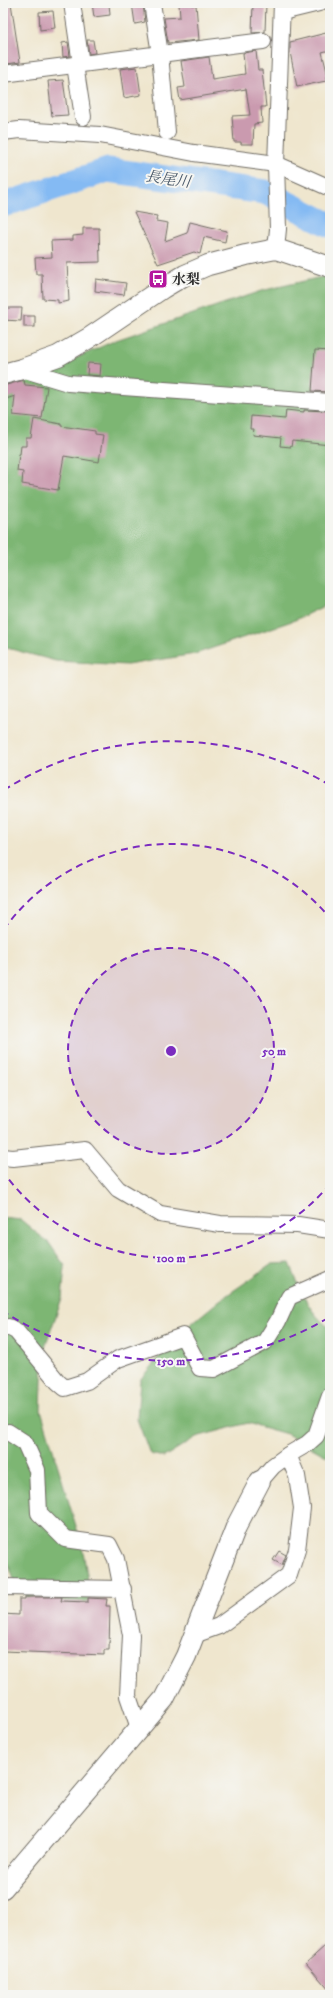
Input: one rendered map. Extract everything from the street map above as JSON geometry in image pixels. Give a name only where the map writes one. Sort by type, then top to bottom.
[{"type":"street","points":[[72,3],[83,117]]},
{"type":"street","points":[[152,3],[160,54],[167,132]]},
{"type":"street","points":[[276,249],[278,229],[276,170],[282,7],[319,3]]},
{"type":"street","points":[[3,74],[263,41]]},
{"type":"street","points":[[3,132],[19,130],[100,135],[276,170],[330,188]]},
{"type":"street","points":[[3,374],[58,356],[89,338],[163,288],[185,275],[208,265],[276,249],[330,267]]},
{"type":"street","points":[[22,369],[68,383],[330,402]]},
{"type":"street","points":[[3,1157],[13,1158],[85,1150],[118,1189],[160,1214],[220,1224],[298,1225],[330,1230]]},
{"type":"street","points":[[3,1329],[8,1327],[16,1331],[58,1382],[65,1388],[87,1381],[118,1359],[183,1336],[200,1368],[214,1369],[265,1342],[278,1321],[289,1297],[330,1279]]},
{"type":"street","points":[[3,1888],[164,1699],[186,1656],[236,1527],[260,1481],[288,1455],[307,1444],[316,1436],[330,1396]]},
{"type":"street","points":[[3,1433],[8,1432],[25,1443],[37,1470],[39,1513],[65,1539],[108,1545],[116,1559],[131,1635],[128,1696],[140,1728]]},
{"type":"street","points":[[194,1635],[219,1626],[289,1575],[297,1550],[302,1508],[297,1476],[288,1455]]},
{"type":"street","points":[[3,1587],[123,1589]]},
{"type":"green space","points":[[330,275],[330,603],[295,620],[195,654],[127,665],[56,661],[7,648],[3,645],[3,391],[116,340],[261,291]]},
{"type":"green space","points":[[3,1218],[21,1220],[49,1243],[65,1266],[62,1299],[43,1352],[41,1410],[82,1546],[90,1592],[86,1615],[40,1609],[16,1585],[3,1550]]},
{"type":"green space","points":[[290,1263],[305,1299],[322,1322],[330,1328],[330,1458],[287,1434],[248,1423],[196,1437],[164,1457],[150,1454],[137,1419],[140,1380],[175,1337],[220,1300],[272,1264]]},
{"type":"building","points":[[3,3],[11,3],[20,62],[7,64],[3,39]]},
{"type":"building","points":[[92,3],[109,4],[110,15],[94,17]]},
{"type":"building","points":[[132,3],[143,3],[145,22],[135,24]]},
{"type":"building","points":[[191,3],[191,5],[196,5],[199,40],[168,43],[164,18],[180,17],[179,4]]},
{"type":"building","points":[[253,3],[266,3],[265,32],[252,33]]},
{"type":"building","points":[[53,11],[55,28],[40,30],[39,12]]},
{"type":"building","points":[[330,32],[330,50],[322,52],[328,76],[326,77],[326,81],[297,87],[290,52],[290,42]]},
{"type":"building","points":[[87,40],[93,40],[95,53],[89,54]]},
{"type":"building","points":[[68,42],[70,56],[63,57],[62,43]]},
{"type":"building","points":[[256,51],[258,70],[262,70],[266,107],[261,107],[262,123],[254,124],[253,144],[241,144],[241,142],[234,142],[232,116],[250,115],[246,89],[180,100],[178,88],[185,87],[181,61],[209,57],[212,79],[245,74],[243,53]]},
{"type":"building","points":[[137,67],[141,95],[124,98],[120,69]]},
{"type":"building","points":[[63,80],[68,115],[52,116],[48,81]]},
{"type":"building","points":[[134,212],[157,216],[156,221],[168,223],[165,241],[187,233],[190,222],[227,231],[225,242],[204,237],[200,254],[194,252],[158,264]]},
{"type":"building","points":[[83,228],[99,228],[100,262],[67,263],[69,301],[58,303],[58,300],[43,299],[42,274],[36,274],[35,258],[52,257],[51,241],[73,240],[73,236],[83,235]]},
{"type":"building","points":[[96,279],[126,283],[124,295],[95,291]]},
{"type":"building","points":[[3,308],[22,308],[21,321],[3,320]]},
{"type":"building","points":[[24,316],[35,316],[35,327],[24,327]]},
{"type":"building","points":[[315,350],[330,351],[330,392],[312,391]]},
{"type":"building","points":[[88,363],[101,364],[100,376],[87,375]]},
{"type":"building","points":[[24,380],[25,385],[47,387],[42,418],[13,415],[15,396],[3,400],[3,386]]},
{"type":"building","points":[[286,410],[304,412],[304,410],[330,411],[330,445],[292,441],[291,447],[280,446],[281,438],[253,435],[254,429],[250,429],[251,416],[285,419]]},
{"type":"building","points":[[34,419],[61,424],[61,426],[95,431],[95,434],[103,435],[99,462],[64,456],[58,490],[22,484],[23,472],[17,471],[19,454],[21,446],[26,446],[26,438],[31,438]]},
{"type":"building","points":[[279,1551],[286,1555],[282,1565],[273,1560]]},
{"type":"building","points":[[25,1597],[62,1597],[61,1601],[88,1602],[88,1598],[107,1599],[106,1606],[110,1606],[109,1650],[104,1650],[104,1655],[3,1651],[3,1614],[19,1615],[19,1599],[25,1599]]},
{"type":"building","points":[[325,1946],[330,1952],[330,1991],[306,1963]]},
{"type":"waterway","name":"長尾川","points":[[3,205],[108,170],[265,192],[330,225]]},
{"type":"place","name":"水梨","points":[[158,279]]}]
